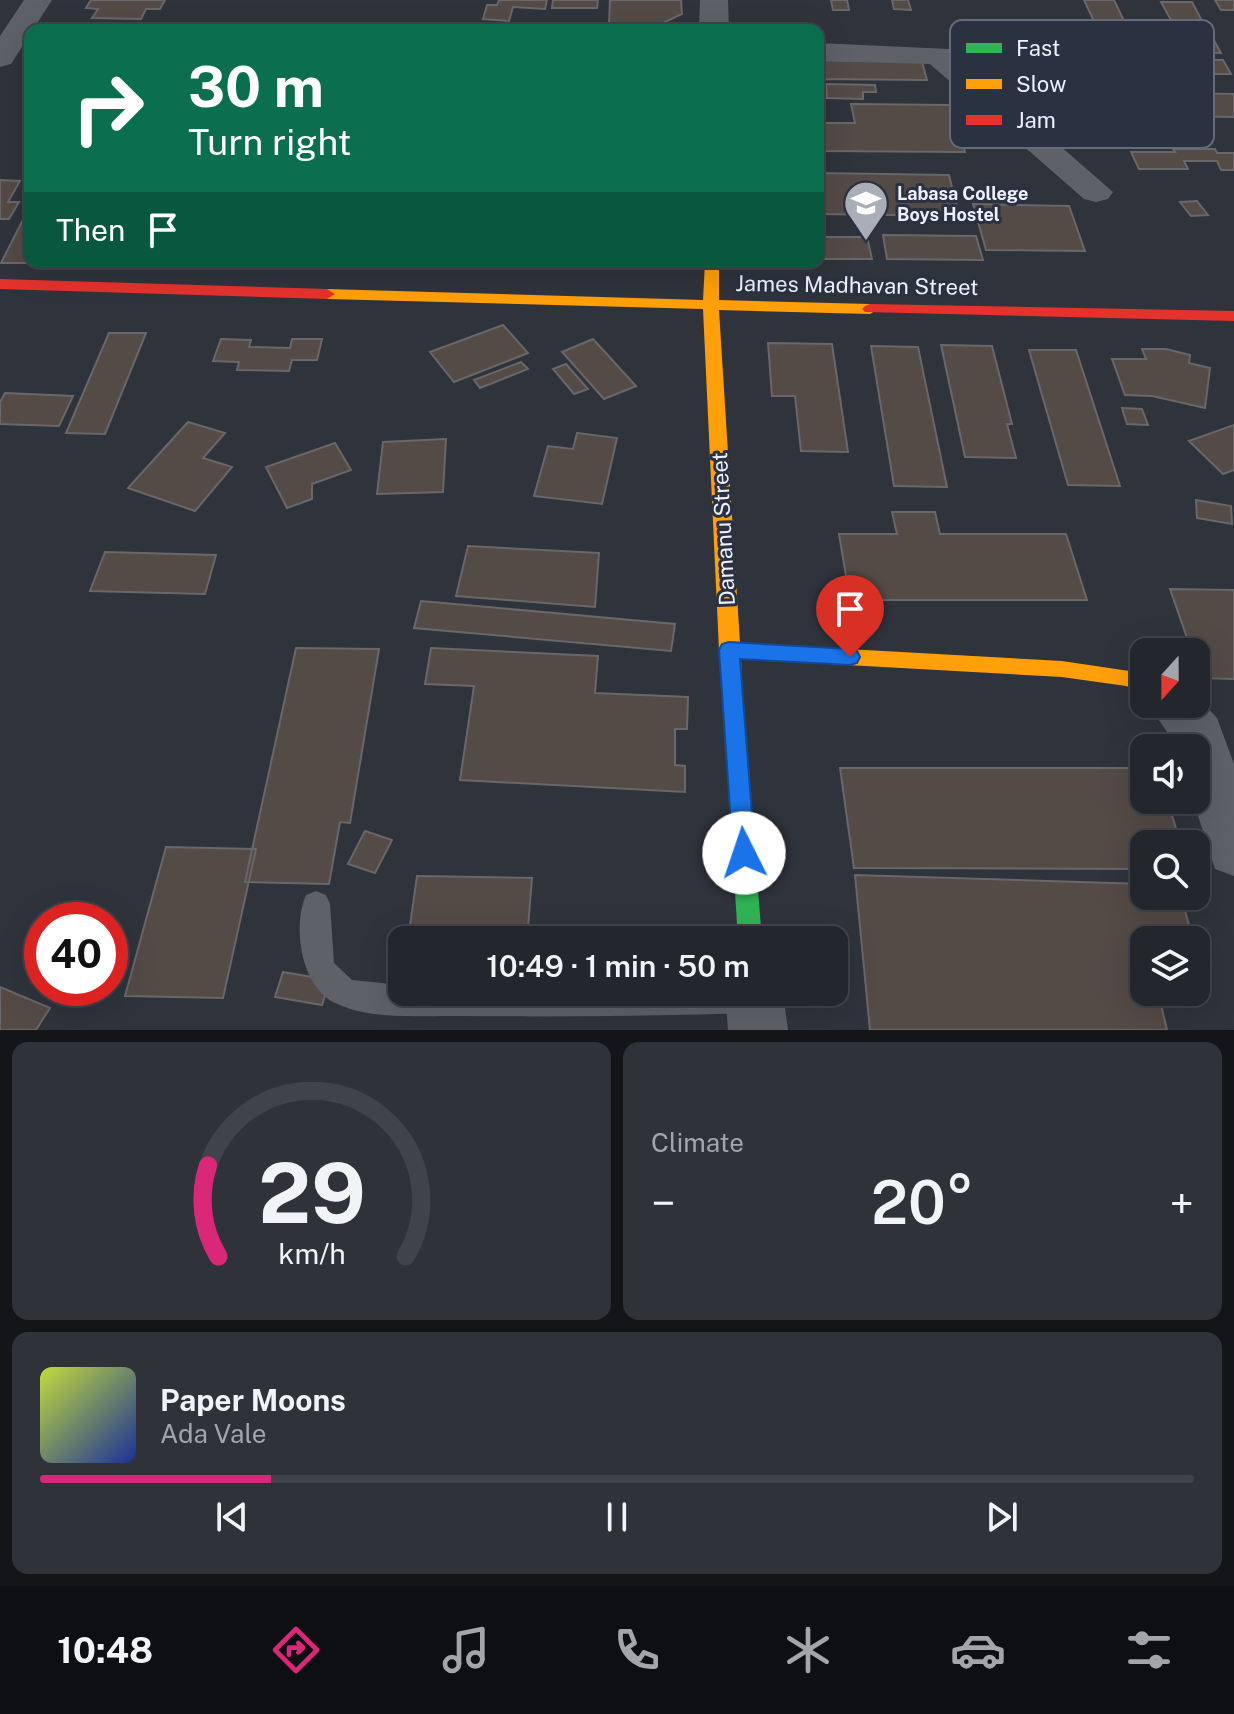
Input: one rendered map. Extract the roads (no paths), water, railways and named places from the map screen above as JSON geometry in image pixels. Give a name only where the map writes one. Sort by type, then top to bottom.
[{"type":"street","points":[[25,24],[38,0]]},
{"type":"street","points":[[714,0],[714,24]]},
{"type":"street","points":[[824,52],[938,55],[950,65]]},
{"type":"street","points":[[1045,148],[1096,192]]},
{"type":"street","name":"Damanu Street","points":[[712,268],[711,306],[729,650],[749,926]]},
{"type":"street","name":"James Madhavan Street","points":[[0,284],[1228,321]]},
{"type":"street","points":[[729,650],[1062,669],[1130,678]]},
{"type":"street","points":[[1186,718],[1199,733],[1234,851]]},
{"type":"lane","points":[[316,904],[317,959],[330,980],[343,992],[393,999],[756,1007]]},
{"type":"place","name":"Labasa College Boys Hostel","points":[[866,242]]}]
